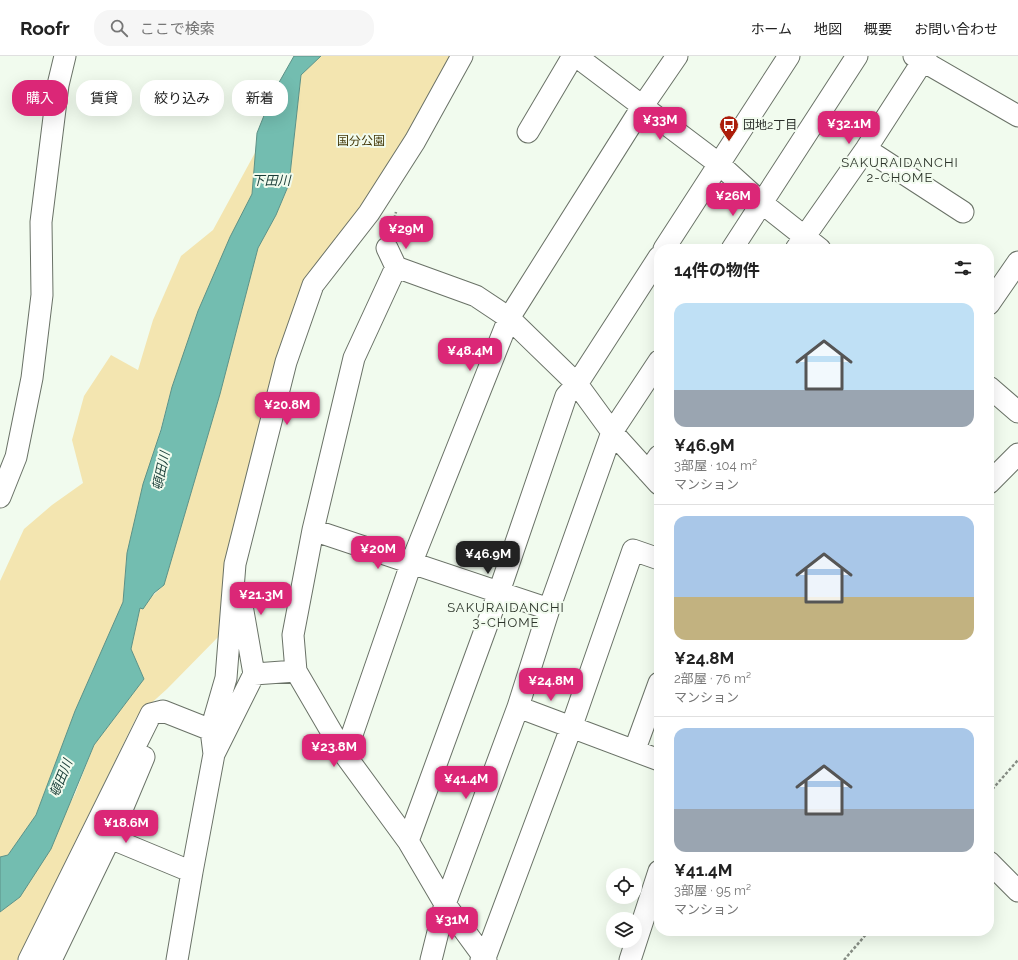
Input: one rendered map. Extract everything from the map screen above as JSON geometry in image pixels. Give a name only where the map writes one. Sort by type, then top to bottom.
[{"type":"street","points":[[0,497],[16,457],[32,378],[42,294],[41,222],[58,85],[65,56]]},
{"type":"street","points":[[214,754],[211,730],[226,678],[235,564],[286,362],[313,286],[369,213],[415,141],[462,56]]},
{"type":"street","points":[[528,132],[574,56],[720,164],[762,203],[800,242],[866,149],[921,58],[1018,116]]},
{"type":"street","points":[[345,755],[411,564],[509,318],[642,107],[677,56]]},
{"type":"street","points":[[667,244],[789,56]]},
{"type":"street","points":[[735,244],[858,56]]},
{"type":"street","points":[[866,149],[963,212]]},
{"type":"street","points":[[387,248],[396,267],[476,296],[509,318],[576,384],[612,432],[654,470]]},
{"type":"street","points":[[994,297],[1018,262]]},
{"type":"street","points":[[408,841],[499,592],[566,396],[576,384],[654,265]]},
{"type":"street","points":[[396,267],[354,358],[313,530],[293,635],[296,671],[345,755],[408,841],[445,904],[484,959]]},
{"type":"street","points":[[431,960],[445,904],[518,707],[549,609],[612,432],[654,369]]},
{"type":"street","points":[[994,391],[1018,412]]},
{"type":"street","points":[[994,478],[1018,454]]},
{"type":"street","points":[[313,530],[549,609]]},
{"type":"street","points":[[484,959],[571,728],[633,550],[654,557]]},
{"type":"street","points":[[177,960],[214,754],[254,674],[235,564]]},
{"type":"street","points":[[254,674],[296,671]]},
{"type":"street","points":[[634,749],[654,696]]},
{"type":"street","points":[[518,707],[571,728],[634,749],[654,758]]},
{"type":"street","points":[[30,960],[151,714],[163,711],[211,730]]},
{"type":"street","points":[[51,960],[110,838],[163,711]]},
{"type":"street","points":[[110,838],[192,872]]},
{"type":"street","points":[[994,867],[1018,891]]},
{"type":"street","points":[[630,960],[654,886]]},
{"type":"path","points":[[994,787],[1018,760]]},
{"type":"path","points":[[844,960],[865,936]]},
{"type":"green space","name":"国分公園","points":[[321,56],[456,56],[409,140],[311,277],[225,630],[167,689],[137,716],[17,960],[0,960],[0,912],[20,897],[75,794],[94,745],[144,679],[131,649],[140,608],[164,585],[220,394],[258,248],[276,215],[289,185],[301,75]]},
{"type":"green space","points":[[256,151],[252,194],[172,387],[127,553],[123,602],[75,711],[36,815],[8,855],[0,857],[0,581],[24,529],[52,505],[83,483],[72,440],[84,396],[111,355],[138,370],[153,320],[181,256],[213,230]]},
{"type":"water","points":[[294,56],[321,56],[301,75],[289,184],[276,215],[258,248],[220,394],[164,585],[154,593],[143,609],[140,608],[131,649],[144,679],[94,745],[51,849],[20,897],[0,912],[0,857],[8,855],[36,815],[75,711],[123,602],[127,553],[143,484],[161,430],[172,387],[198,311],[230,237],[252,194],[257,133],[264,116],[288,116],[288,80],[280,80]]},
{"type":"place","name":"団地2丁目","points":[[729,142]]},
{"type":"district","name":"SAKURAIDANCHI 2-CHOME","points":[[900,170]]},
{"type":"district","name":"SAKURAIDANCHI 3-CHOME","points":[[506,614]]},
{"type":"water label","name":"下田川","points":[[271,180]]},
{"type":"water label","name":"頓田川","points":[[161,471]]},
{"type":"water label","name":"頓田川","points":[[61,778]]}]
